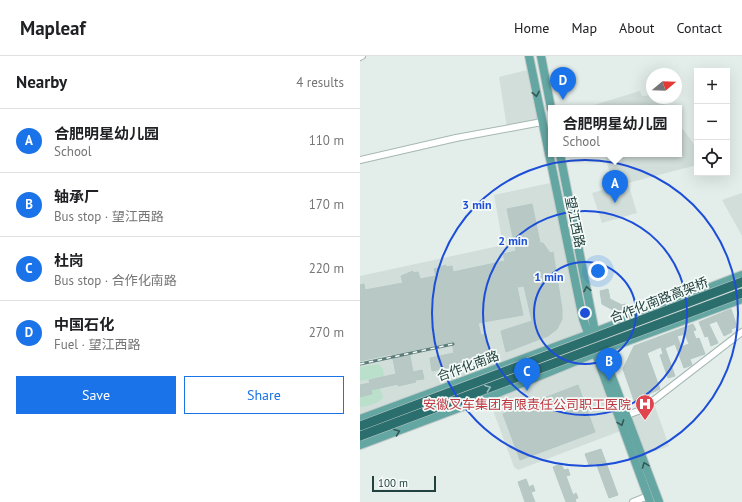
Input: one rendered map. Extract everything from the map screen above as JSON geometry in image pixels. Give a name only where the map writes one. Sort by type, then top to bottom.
[{"type":"highway","name":"合作化南路高架桥","points":[[360,426],[742,282]]},
{"type":"highway","name":"合作化南路高架桥","points":[[360,436],[742,293]]},
{"type":"main road","name":"望江西路","points":[[529,56],[548,151]]},
{"type":"main road","points":[[541,56],[550,105]]},
{"type":"main road","name":"望江西路","points":[[549,157],[583,319],[592,333]]},
{"type":"main road","name":"望江西路","points":[[561,157],[592,333],[649,499]]},
{"type":"main road","name":"合作化南路","points":[[360,419],[742,276]]},
{"type":"main road","points":[[360,445],[488,397],[599,352],[742,299]]},
{"type":"main road","name":"望江西路","points":[[599,352],[627,415],[659,502]]},
{"type":"street","points":[[360,160],[456,138],[542,122]]},
{"type":"street","points":[[627,415],[641,410],[742,332]]},
{"type":"street","points":[[633,502],[649,499]]},
{"type":"shaded area","points":[[531,69],[542,122],[507,128],[499,77]]},
{"type":"shaded area","points":[[640,91],[642,96],[646,96],[646,104],[665,105],[594,105]]},
{"type":"shaded area","points":[[682,128],[694,144],[694,166],[628,183],[637,213],[602,223],[592,193],[613,187],[606,157],[682,157]]},
{"type":"shaded area","points":[[555,182],[588,334],[360,419],[360,276],[503,245],[494,195]]},
{"type":"shaded area","points":[[742,193],[742,236],[722,200]]},
{"type":"shaded area","points":[[595,353],[623,430],[518,470],[514,467],[488,397]]},
{"type":"shaded area","points":[[653,401],[669,446],[642,456],[627,415]]},
{"type":"green space","points":[[379,364],[383,369],[384,376],[360,381],[360,367]]},
{"type":"green space","points":[[380,388],[383,398],[378,402],[360,407],[360,397],[372,395],[371,390]]},
{"type":"building","points":[[532,204],[540,243],[543,243],[550,253],[553,252],[562,309],[562,319],[557,329],[548,336],[506,352],[501,331],[532,321],[524,286],[517,287],[523,315],[478,323],[481,335],[486,334],[491,360],[432,371],[430,358],[454,353],[452,342],[409,351],[413,372],[422,370],[424,379],[415,380],[416,382],[398,386],[398,384],[371,390],[372,394],[360,397],[360,385],[370,383],[369,380],[396,374],[392,354],[360,361],[360,285],[364,284],[365,290],[403,283],[401,276],[413,271],[413,273],[418,272],[420,279],[436,276],[434,269],[446,265],[446,267],[452,266],[453,272],[505,261],[503,254],[516,251],[507,209]]},
{"type":"building","points":[[608,289],[610,299],[622,305],[625,304],[628,312],[622,315],[602,304],[600,291]]},
{"type":"building","points":[[731,309],[737,327],[731,329],[732,332],[724,336],[717,321],[709,324],[718,343],[711,346],[708,336],[705,337],[699,322]]},
{"type":"building","points":[[693,324],[696,330],[693,331],[696,339],[699,338],[705,354],[690,359],[692,365],[684,368],[675,344],[665,348],[675,376],[668,378],[660,355],[663,354],[661,347],[647,353],[660,389],[649,394],[650,397],[643,399],[644,402],[636,406],[623,369],[634,346]],"holes":[[[685,334],[689,344],[681,347],[677,336]]]},
{"type":"building","points":[[578,385],[595,432],[520,460],[503,414]]},
{"type":"building","points":[[601,449],[618,495],[609,498],[596,463],[589,465],[585,454]]},
{"type":"building","points":[[561,464],[564,470],[568,469],[570,475],[566,476],[573,495],[576,493],[578,498],[575,499],[576,502],[566,502],[553,467]]},
{"type":"building","points":[[526,479],[529,487],[533,485],[535,491],[531,492],[535,502],[525,502],[518,482]]},
{"type":"railway","points":[[360,364],[453,344]]},
{"type":"place","name":"中国石化","points":[[563,100]]},
{"type":"place","name":"合肥明星幼儿园","points":[[615,203]]},
{"type":"place","name":"轴承厂","points":[[609,381]]},
{"type":"place","name":"杜岗","points":[[527,391]]},
{"type":"place","name":"安徽叉车集团有限责任公司职工医院","points":[[645,421]]}]
